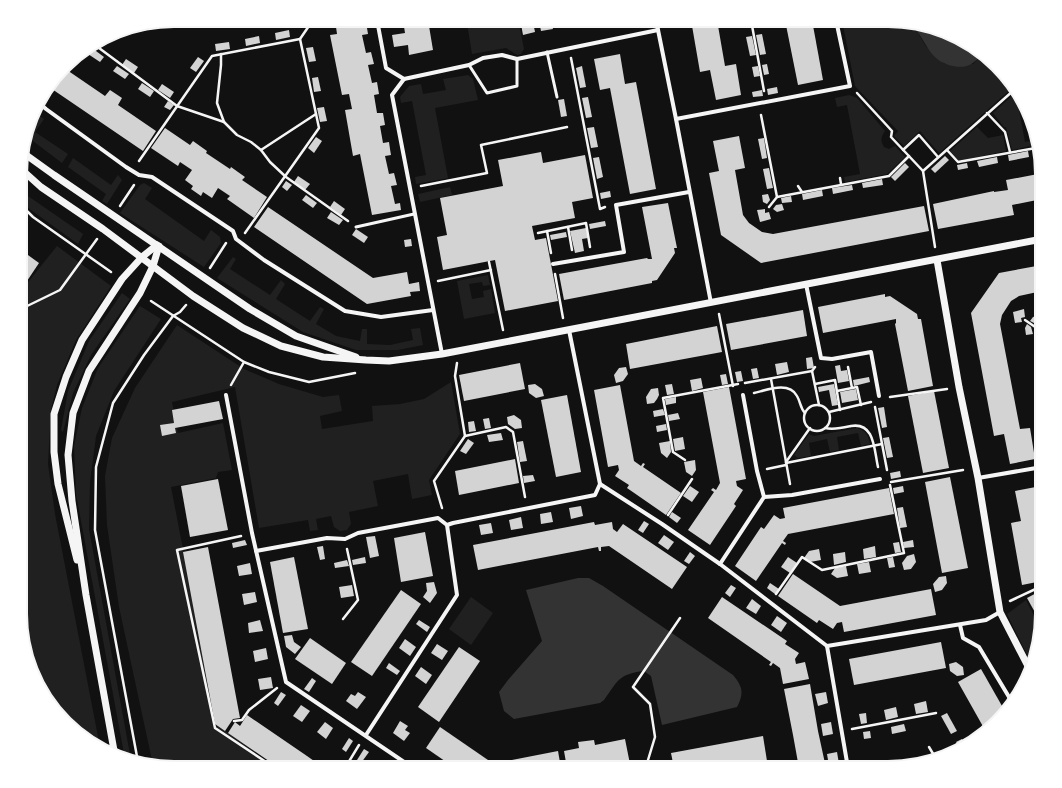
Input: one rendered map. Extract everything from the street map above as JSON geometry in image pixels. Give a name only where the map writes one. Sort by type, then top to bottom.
[{"type":"street","points":[[378,27],[386,68],[404,79]]},
{"type":"street","points":[[657,27],[689,192],[714,302]]},
{"type":"street","points":[[676,119],[850,86],[837,27]]},
{"type":"street","points":[[442,354],[392,95],[404,79],[469,65],[483,58],[502,54],[517,59],[658,30]]},
{"type":"street","points":[[43,107],[132,171],[139,175],[152,177],[233,231],[236,239],[264,260],[344,311],[380,317],[433,310]]},
{"type":"street","points":[[28,156],[250,309],[296,336],[366,360]]},
{"type":"street","points":[[27,174],[41,187],[103,229],[193,296],[243,328],[282,346],[323,357],[366,360],[389,361],[459,351],[1035,240]]},
{"type":"street","points":[[553,264],[624,252],[616,205],[689,192]]},
{"type":"street","points":[[86,595],[58,484],[54,452],[54,414],[66,377],[82,340],[122,279],[142,257],[158,245]]},
{"type":"street","points":[[114,748],[86,595],[72,501],[68,455],[74,413],[89,371],[140,293],[153,266],[158,245]]},
{"type":"street","points":[[937,260],[959,388],[978,478],[999,609],[1026,664]]},
{"type":"street","points":[[806,284],[821,358],[832,360],[871,352],[879,396]]},
{"type":"street","points":[[446,525],[452,522],[595,495],[600,484],[567,330]]},
{"type":"street","points":[[226,395],[252,533],[286,682],[403,761]]},
{"type":"street","points":[[720,564],[764,497],[757,471],[742,395]]},
{"type":"street","points":[[978,478],[1035,468]]},
{"type":"street","points":[[764,497],[792,495],[880,479]]},
{"type":"street","points":[[600,484],[720,564],[827,646],[847,761]]},
{"type":"street","points":[[256,550],[327,538],[345,539],[358,533],[438,518],[446,525],[457,595],[366,735]]},
{"type":"street","points":[[827,646],[986,620],[999,609]]},
{"type":"street","points":[[960,624],[963,638],[979,646],[1009,697]]},
{"type":"lane","points":[[547,52],[557,97]]},
{"type":"lane","points":[[469,65],[487,93],[517,86],[517,59]]},
{"type":"lane","points":[[356,227],[414,214]]},
{"type":"path","points":[[132,171],[212,56],[300,39],[308,27]]},
{"type":"path","points":[[752,27],[766,102]]},
{"type":"path","points":[[239,241],[286,177],[319,128],[300,39]]},
{"type":"path","points":[[99,48],[177,106],[224,122]]},
{"type":"path","points":[[569,48],[600,209],[616,205]]},
{"type":"path","points":[[221,54],[217,103],[224,122],[237,135],[251,142],[261,150],[270,162],[286,177],[356,227]]},
{"type":"path","points":[[850,86],[892,131],[891,138],[923,171],[937,260]]},
{"type":"path","points":[[923,171],[1011,93]]},
{"type":"path","points":[[759,103],[777,197]]},
{"type":"path","points":[[987,113],[1005,132],[1010,152]]},
{"type":"path","points":[[261,150],[316,114]]},
{"type":"path","points":[[410,189],[487,173],[481,145],[567,127]]},
{"type":"path","points":[[903,150],[919,135],[938,157]]},
{"type":"path","points":[[947,150],[958,162],[1033,149]]},
{"type":"path","points":[[769,207],[777,197],[889,176],[909,156]]},
{"type":"path","points":[[840,178],[841,184]]},
{"type":"path","points":[[798,186],[802,192]]},
{"type":"path","points":[[27,211],[33,217],[122,279]]},
{"type":"path","points":[[538,233],[586,224],[592,257]]},
{"type":"path","points":[[568,227],[574,261]]},
{"type":"path","points":[[204,277],[233,231]]},
{"type":"path","points":[[547,231],[567,330]]},
{"type":"path","points":[[27,306],[60,290],[86,254]]},
{"type":"path","points":[[489,262],[506,342]]},
{"type":"path","points":[[428,283],[491,270]]},
{"type":"path","points":[[140,293],[244,362],[269,372],[309,382],[359,372]]},
{"type":"path","points":[[137,756],[95,530],[96,467],[113,404],[144,355],[173,316],[180,312],[193,296]]},
{"type":"path","points":[[714,302],[733,385],[742,395],[786,387],[794,392],[798,397],[801,409],[805,413]]},
{"type":"path","points":[[1025,320],[1035,327]]},
{"type":"path","points":[[459,351],[455,376],[465,436]]},
{"type":"path","points":[[846,357],[852,388]]},
{"type":"path","points":[[685,460],[674,452],[663,398],[812,371],[821,358]]},
{"type":"path","points":[[226,395],[244,362]]},
{"type":"path","points":[[812,371],[819,405]]},
{"type":"path","points":[[771,379],[792,495]]},
{"type":"path","points":[[815,384],[835,380],[840,410]]},
{"type":"path","points":[[837,391],[858,387],[861,405]]},
{"type":"path","points":[[887,397],[959,388]]},
{"type":"path","points":[[770,602],[802,558],[822,570],[904,553],[874,402],[829,412]]},
{"type":"path","points":[[825,428],[830,420],[829,412],[823,406],[819,405],[810,407],[805,413],[805,422],[810,428],[818,430],[857,425],[870,432],[880,479]]},
{"type":"path","points":[[446,525],[434,481],[465,436],[506,427],[513,432],[527,508]]},
{"type":"path","points":[[786,464],[810,428]]},
{"type":"path","points":[[757,471],[882,444]]},
{"type":"path","points":[[890,482],[975,468]]},
{"type":"path","points":[[662,524],[692,479]]},
{"type":"path","points":[[252,533],[177,550],[215,728],[264,761]]},
{"type":"path","points":[[344,619],[358,600],[345,539]]},
{"type":"path","points":[[999,609],[1035,590]]},
{"type":"path","points":[[648,761],[655,737],[650,704],[633,687],[680,618]]},
{"type":"path","points":[[234,721],[242,720],[249,710],[286,682]]},
{"type":"path","points":[[842,731],[936,713]]},
{"type":"path","points":[[349,761],[366,735]]},
{"type":"path","points":[[929,747],[932,754]]},
{"type":"shaded area","points":[[468,27],[520,27],[524,49],[521,54],[517,55],[506,48],[472,54]]},
{"type":"shaded area","points":[[843,27],[898,27],[914,30],[934,56],[945,64],[973,64],[979,58],[999,77],[1009,91],[939,153],[920,131],[904,146],[894,136],[898,131],[855,86]]},
{"type":"shaded area","points":[[915,30],[944,38],[979,58],[970,65],[962,67],[946,64],[932,54]]},
{"type":"shaded area","points":[[468,75],[473,79],[478,100],[435,108],[448,178],[416,184],[415,177],[426,175],[412,101],[401,103],[400,97],[409,86],[421,84],[423,94],[446,90],[443,79]]},
{"type":"shaded area","points":[[849,95],[857,98],[885,131],[882,139],[884,147],[889,149],[895,146],[905,157],[887,174],[845,182],[844,177],[860,174],[847,105],[837,107],[835,98]]},
{"type":"shaded area","points":[[1012,96],[1018,106],[1025,142],[1031,141],[1032,146],[1012,150],[1006,127],[1004,127],[993,113]]},
{"type":"shaded area","points":[[40,116],[44,119],[35,132],[68,154],[62,163],[31,140]]},
{"type":"shaded area","points":[[977,127],[988,138],[1003,135],[1006,151],[959,161],[950,151]]},
{"type":"shaded area","points":[[73,158],[111,185],[118,175],[122,180],[107,204],[102,201],[106,194],[68,167]]},
{"type":"shaded area","points":[[144,183],[152,188],[145,199],[204,241],[211,230],[220,237],[221,243],[204,267],[120,213],[140,185]]},
{"type":"shaded area","points":[[450,187],[452,195],[420,202],[418,194]]},
{"type":"shaded area","points":[[28,196],[83,234],[78,244],[27,206]]},
{"type":"shaded area","points":[[57,246],[111,286],[76,340],[57,385],[51,409],[48,464],[55,514],[99,740],[77,725],[57,704],[38,670],[28,633],[27,284]]},
{"type":"shaded area","points":[[233,257],[236,259],[230,269],[270,295],[281,280],[285,284],[276,299],[310,321],[320,307],[324,309],[316,324],[336,336],[360,341],[362,329],[367,329],[367,344],[390,345],[413,340],[411,329],[420,328],[423,345],[398,350],[356,350],[303,332],[217,278]]},
{"type":"shaded area","points":[[488,275],[490,285],[483,286],[482,282],[469,284],[472,299],[484,297],[483,291],[491,289],[495,313],[464,319],[457,281]]},
{"type":"shaded area","points":[[122,293],[130,299],[91,355],[73,393],[63,432],[61,430],[68,391],[89,341]]},
{"type":"shaded area","points":[[140,306],[161,319],[114,391],[96,436],[90,482],[89,529],[130,754],[124,752],[76,494],[74,446],[82,408],[98,368]]},
{"type":"shaded area","points":[[177,325],[244,369],[279,384],[323,397],[339,395],[342,411],[320,416],[322,429],[373,421],[372,406],[400,404],[424,399],[451,382],[460,434],[429,480],[432,495],[412,499],[408,474],[373,481],[378,506],[349,512],[351,524],[347,530],[340,531],[334,527],[331,516],[316,519],[318,530],[310,531],[308,520],[259,528],[235,387],[172,402],[178,433],[223,423],[232,470],[218,472],[216,478],[171,487],[217,725],[266,761],[164,761],[152,759],[119,607],[107,525],[105,476],[112,438],[135,388]]},
{"type":"shaded area","points":[[857,428],[863,430],[870,444],[861,446],[858,433],[837,437],[839,450],[830,452],[827,439],[809,443],[811,456],[798,458],[794,455],[809,434],[814,436]]},
{"type":"shaded area","points":[[578,578],[589,578],[603,586],[733,675],[741,687],[741,698],[737,707],[662,725],[651,676],[644,671],[635,672],[624,676],[616,683],[604,700],[600,703],[514,719],[504,711],[499,692],[542,641],[526,590]]},
{"type":"shaded area","points":[[471,597],[493,613],[471,645],[449,629]]},
{"type":"shaded area","points":[[1026,600],[1035,617],[1034,633],[1028,657],[1007,614]]},
{"type":"building","points":[[164,27],[135,32],[155,28]]},
{"type":"building","points":[[336,27],[367,27],[368,34],[362,35],[366,53],[371,52],[374,64],[368,65],[372,83],[377,82],[379,94],[374,95],[377,113],[383,113],[385,125],[380,126],[383,143],[389,142],[391,155],[385,156],[389,174],[394,173],[397,185],[391,186],[395,204],[400,203],[401,210],[372,215],[360,154],[353,156],[345,110],[352,109],[349,94],[342,95],[330,35],[337,34]]},
{"type":"building","points":[[404,27],[429,27],[433,50],[409,55],[408,45],[394,47],[392,35],[405,33]]},
{"type":"building","points":[[522,27],[534,27],[535,32],[523,35]]},
{"type":"building","points":[[540,27],[553,27],[553,29],[541,31]]},
{"type":"building","points":[[692,27],[718,27],[725,66],[736,64],[741,95],[716,100],[710,70],[700,72]]},
{"type":"building","points":[[786,27],[813,27],[823,80],[798,85]]},
{"type":"building","points":[[289,30],[290,37],[276,40],[275,33]]},
{"type":"building","points":[[762,34],[766,54],[760,55],[756,35]]},
{"type":"building","points":[[259,36],[260,43],[246,46],[245,39]]},
{"type":"building","points":[[752,36],[756,55],[750,56],[746,37]]},
{"type":"building","points":[[229,42],[230,49],[216,51],[215,44]]},
{"type":"building","points":[[313,47],[316,61],[309,62],[306,48]]},
{"type":"building","points":[[95,50],[104,57],[100,62],[88,54]]},
{"type":"building","points":[[620,54],[625,84],[636,82],[656,189],[630,194],[610,88],[600,90],[594,59]]},
{"type":"building","points":[[198,57],[204,61],[196,72],[190,68]]},
{"type":"building","points":[[126,59],[138,67],[134,73],[122,65]]},
{"type":"building","points":[[767,64],[769,74],[764,75],[762,65]]},
{"type":"building","points":[[117,66],[129,74],[125,79],[113,71]]},
{"type":"building","points":[[582,66],[586,87],[580,88],[576,68]]},
{"type":"building","points":[[758,66],[760,76],[754,77],[752,67]]},
{"type":"building","points":[[69,71],[105,96],[110,90],[122,98],[118,105],[156,131],[143,151],[53,90],[57,84]]},
{"type":"building","points":[[318,77],[321,91],[314,92],[312,78]]},
{"type":"building","points":[[142,83],[154,91],[150,97],[138,89]]},
{"type":"building","points":[[162,84],[174,92],[170,98],[158,90]]},
{"type":"building","points":[[777,87],[778,93],[768,95],[767,89]]},
{"type":"building","points":[[762,90],[763,96],[753,97],[752,92]]},
{"type":"building","points":[[588,97],[592,117],[586,118],[582,98]]},
{"type":"building","points":[[564,99],[567,116],[561,117],[558,100]]},
{"type":"building","points":[[168,101],[174,105],[170,110],[164,107]]},
{"type":"building","points":[[324,107],[327,121],[320,122],[317,108]]},
{"type":"building","points":[[594,127],[598,147],[591,148],[587,128]]},
{"type":"building","points":[[165,128],[190,145],[193,141],[207,151],[206,153],[245,177],[242,180],[267,197],[254,218],[227,199],[230,196],[218,188],[212,198],[203,192],[201,196],[191,189],[193,186],[185,180],[192,170],[180,162],[178,166],[151,148]]},
{"type":"building","points":[[739,136],[745,168],[735,170],[743,215],[749,223],[762,232],[773,234],[924,206],[929,231],[761,263],[721,235],[709,173],[719,171],[713,141]]},
{"type":"building","points":[[316,137],[322,141],[314,153],[308,148]]},
{"type":"building","points":[[764,138],[767,158],[762,159],[758,139]]},
{"type":"building","points":[[1028,151],[1029,157],[1009,161],[1008,155]]},
{"type":"building","points":[[541,152],[543,163],[585,155],[593,198],[572,202],[575,218],[532,226],[535,240],[546,238],[558,301],[505,311],[495,260],[443,270],[437,237],[447,235],[440,198],[503,186],[498,160]]},
{"type":"building","points":[[945,156],[949,160],[935,173],[931,169]]},
{"type":"building","points":[[599,157],[603,177],[597,179],[593,158]]},
{"type":"building","points":[[997,157],[998,163],[979,167],[977,161]]},
{"type":"building","points":[[905,163],[909,167],[895,181],[891,177]]},
{"type":"building","points":[[967,163],[968,168],[958,170],[957,165]]},
{"type":"building","points":[[769,168],[773,188],[767,189],[763,169]]},
{"type":"building","points":[[1035,175],[1035,200],[1012,205],[1014,215],[938,229],[933,204],[994,191],[1008,190],[1006,180]]},
{"type":"building","points":[[298,176],[310,184],[305,190],[294,182]]},
{"type":"building","points":[[882,179],[883,185],[863,188],[862,183]]},
{"type":"building","points":[[286,181],[292,185],[287,191],[282,187]]},
{"type":"building","points":[[852,185],[853,190],[833,194],[832,188]]},
{"type":"building","points":[[822,190],[823,196],[803,200],[802,194]]},
{"type":"building","points":[[610,191],[611,197],[601,199],[600,193]]},
{"type":"building","points":[[768,194],[770,200],[767,204],[763,202],[762,195]]},
{"type":"building","points":[[306,195],[317,203],[313,208],[302,200]]},
{"type":"building","points":[[791,196],[792,202],[782,203],[781,198]]},
{"type":"building","points":[[334,201],[345,209],[341,215],[330,207]]},
{"type":"building","points":[[668,203],[677,248],[674,248],[675,253],[657,280],[652,281],[652,283],[564,300],[559,274],[647,258],[652,259],[642,207]]},
{"type":"building","points":[[782,204],[784,210],[777,212],[773,209],[776,205]]},
{"type":"building","points":[[268,207],[373,278],[407,272],[409,284],[419,282],[420,291],[410,292],[411,296],[367,304],[254,227]]},
{"type":"building","points":[[765,209],[765,213],[769,212],[771,219],[760,222],[757,210]]},
{"type":"building","points":[[331,212],[343,220],[339,225],[327,218]]},
{"type":"building","points":[[605,221],[606,226],[590,229],[589,224]]},
{"type":"building","points":[[586,228],[588,238],[582,239],[584,251],[575,253],[570,231]]},
{"type":"building","points":[[356,229],[368,237],[364,243],[352,235]]},
{"type":"building","points":[[566,232],[567,237],[551,240],[550,235]]},
{"type":"building","points":[[411,239],[412,246],[405,247],[404,240]]},
{"type":"building","points":[[27,254],[39,263],[27,281]]},
{"type":"building","points":[[1035,266],[1035,293],[1019,296],[1011,301],[1002,315],[1000,324],[1020,429],[1030,428],[1035,459],[1010,464],[1004,434],[994,436],[971,313],[999,273]]},
{"type":"building","points":[[885,294],[885,297],[890,296],[917,314],[918,319],[921,319],[933,386],[908,391],[895,324],[896,319],[823,333],[818,307]]},
{"type":"building","points":[[1024,309],[1025,317],[1021,318],[1022,322],[1015,323],[1013,312]]},
{"type":"building","points":[[803,310],[807,336],[731,350],[726,324]]},
{"type":"building","points":[[1035,316],[1035,323],[1030,321]]},
{"type":"building","points":[[1027,324],[1031,327],[1033,334],[1026,335],[1025,328]]},
{"type":"building","points":[[717,326],[722,352],[630,369],[626,344]]},
{"type":"building","points":[[812,357],[814,368],[807,369],[806,358]]},
{"type":"building","points":[[787,362],[789,372],[777,375],[775,364]]},
{"type":"building","points":[[520,363],[525,389],[464,401],[459,375]]},
{"type":"building","points":[[840,365],[841,371],[847,370],[849,381],[838,383],[835,366]]},
{"type":"building","points":[[626,367],[628,374],[623,381],[616,383],[614,375],[619,368]]},
{"type":"building","points":[[757,368],[759,378],[753,379],[751,369]]},
{"type":"building","points":[[741,371],[743,381],[737,382],[735,372]]},
{"type":"building","points":[[726,374],[728,384],[722,385],[720,375]]},
{"type":"building","points":[[869,377],[870,382],[854,386],[853,380]]},
{"type":"building","points":[[701,378],[703,388],[692,391],[690,380]]},
{"type":"building","points":[[535,384],[542,389],[544,396],[536,398],[529,393],[528,385]]},
{"type":"building","points":[[672,384],[674,394],[667,395],[665,385]]},
{"type":"building","points":[[834,384],[838,405],[832,406],[829,390],[819,392],[818,387]]},
{"type":"building","points":[[620,385],[634,461],[641,466],[643,463],[645,464],[643,467],[681,493],[666,515],[627,488],[629,485],[615,476],[619,470],[618,465],[608,467],[594,390]]},
{"type":"building","points":[[729,387],[746,479],[736,481],[737,486],[743,490],[734,504],[736,506],[710,545],[688,530],[714,492],[711,490],[713,488],[716,490],[720,483],[703,392]]},
{"type":"building","points":[[658,388],[659,395],[657,399],[654,403],[647,404],[646,397],[651,389]]},
{"type":"building","points":[[856,389],[858,400],[842,403],[840,392]]},
{"type":"building","points":[[934,391],[949,468],[923,473],[908,396]]},
{"type":"building","points":[[567,395],[581,472],[556,477],[541,400]]},
{"type":"building","points":[[676,397],[676,403],[666,405],[665,399]]},
{"type":"building","points":[[219,401],[223,419],[175,428],[176,433],[162,436],[160,425],[174,423],[172,410]]},
{"type":"building","points":[[884,407],[887,427],[882,428],[878,408]]},
{"type":"building","points":[[663,409],[665,415],[654,417],[653,411]]},
{"type":"building","points":[[678,413],[680,419],[669,421],[668,415]]},
{"type":"building","points":[[514,415],[521,420],[522,428],[515,429],[508,424],[507,417]]},
{"type":"building","points":[[489,418],[491,428],[485,429],[483,419]]},
{"type":"building","points":[[474,421],[476,431],[469,432],[468,422]]},
{"type":"building","points":[[666,424],[667,430],[657,432],[656,426]]},
{"type":"building","points":[[501,433],[503,440],[489,442],[487,435]]},
{"type":"building","points":[[683,437],[685,449],[675,451],[673,439]]},
{"type":"building","points":[[889,437],[893,457],[887,458],[883,438]]},
{"type":"building","points":[[468,439],[474,443],[466,454],[460,451]]},
{"type":"building","points":[[523,441],[527,461],[520,462],[517,442]]},
{"type":"building","points":[[670,441],[671,452],[667,458],[661,453],[659,443]]},
{"type":"building","points":[[515,459],[519,483],[459,495],[455,471]]},
{"type":"building","points":[[695,460],[696,470],[692,476],[686,472],[684,462]]},
{"type":"building","points":[[900,471],[901,477],[891,479],[890,473]]},
{"type":"building","points":[[533,475],[535,481],[524,483],[523,476]]},
{"type":"building","points":[[950,477],[968,568],[942,573],[925,482]]},
{"type":"building","points":[[218,479],[228,530],[190,537],[181,486]]},
{"type":"building","points":[[690,486],[699,492],[692,502],[683,496]]},
{"type":"building","points":[[903,486],[904,492],[894,494],[893,488]]},
{"type":"building","points":[[1035,487],[1035,582],[1022,585],[1011,523],[1021,521],[1015,491]]},
{"type":"building","points":[[889,488],[894,514],[788,534],[783,541],[786,543],[785,545],[782,543],[756,581],[735,566],[761,527],[764,529],[774,515],[780,519],[785,518],[783,508]]},
{"type":"building","points":[[581,506],[583,516],[571,519],[569,508]]},
{"type":"building","points":[[903,507],[907,527],[900,528],[897,508]]},
{"type":"building","points":[[551,512],[553,522],[541,524],[540,514]]},
{"type":"building","points":[[672,512],[681,518],[677,523],[669,517]]},
{"type":"building","points":[[521,517],[523,528],[511,530],[509,520]]},
{"type":"building","points":[[644,521],[649,524],[643,533],[638,530]]},
{"type":"building","points":[[594,522],[595,525],[612,522],[613,529],[617,532],[623,524],[687,567],[672,589],[609,546],[601,547],[601,551],[599,551],[598,547],[478,570],[473,545]]},
{"type":"building","points":[[491,523],[493,533],[481,535],[479,525]]},
{"type":"building","points":[[425,532],[433,576],[401,582],[394,538]]},
{"type":"building","points":[[664,535],[674,542],[668,550],[658,543]]},
{"type":"building","points":[[375,536],[379,556],[370,558],[366,537]]},
{"type":"building","points":[[245,540],[247,545],[233,548],[232,543]]},
{"type":"building","points":[[913,540],[914,547],[904,548],[903,542]]},
{"type":"building","points":[[899,542],[901,552],[895,553],[893,543]]},
{"type":"building","points":[[323,546],[325,559],[320,560],[317,547]]},
{"type":"building","points":[[875,546],[876,557],[864,559],[863,549]]},
{"type":"building","points":[[208,547],[240,718],[233,719],[225,731],[215,724],[183,552]]},
{"type":"building","points":[[819,549],[821,560],[810,562],[804,558],[809,551]]},
{"type":"building","points":[[690,552],[695,556],[689,564],[684,561]]},
{"type":"building","points":[[845,552],[846,562],[834,565],[833,554]]},
{"type":"building","points":[[914,554],[916,562],[911,569],[904,570],[902,563],[907,556]]},
{"type":"building","points":[[294,557],[308,629],[283,633],[270,562]]},
{"type":"building","points":[[365,557],[366,563],[353,565],[352,560]]},
{"type":"building","points":[[788,557],[797,563],[790,573],[781,567]]},
{"type":"building","points":[[893,557],[895,567],[889,568],[887,558]]},
{"type":"building","points":[[347,560],[349,566],[335,568],[334,563]]},
{"type":"building","points":[[869,562],[871,572],[859,574],[857,564]]},
{"type":"building","points":[[250,563],[252,574],[239,576],[237,566]]},
{"type":"building","points":[[846,566],[848,576],[837,578],[831,574],[835,568]]},
{"type":"building","points":[[793,574],[840,606],[931,589],[936,615],[844,632],[842,622],[837,623],[833,629],[819,620],[817,623],[778,596]]},
{"type":"building","points":[[946,576],[947,583],[942,590],[935,592],[933,584],[939,577]]},
{"type":"building","points":[[434,582],[437,593],[430,603],[423,597],[427,591],[426,583]]},
{"type":"building","points":[[770,583],[779,589],[775,594],[767,588]]},
{"type":"building","points":[[352,585],[354,596],[341,598],[339,587]]},
{"type":"building","points":[[731,585],[736,588],[730,597],[725,593]]},
{"type":"building","points":[[401,590],[421,604],[372,676],[351,662]]},
{"type":"building","points":[[255,592],[257,602],[244,605],[242,594]]},
{"type":"building","points":[[1035,594],[1035,612],[1027,598]]},
{"type":"building","points":[[722,597],[787,641],[785,644],[799,653],[795,659],[796,664],[805,662],[809,679],[783,684],[780,668],[773,663],[771,666],[769,665],[771,662],[708,618]]},
{"type":"building","points":[[752,599],[761,606],[756,614],[746,608]]},
{"type":"building","points":[[777,616],[787,623],[781,632],[771,625]]},
{"type":"building","points":[[260,620],[263,631],[249,633],[248,623]]},
{"type":"building","points":[[419,620],[430,627],[427,632],[416,624]]},
{"type":"building","points":[[292,635],[294,642],[301,647],[295,654],[286,647],[284,636]]},
{"type":"building","points":[[310,638],[346,663],[332,684],[295,659]]},
{"type":"building","points":[[405,639],[416,647],[410,656],[399,648]]},
{"type":"building","points":[[941,642],[946,668],[854,685],[849,659]]},
{"type":"building","points":[[437,644],[448,651],[442,660],[431,653]]},
{"type":"building","points":[[459,647],[480,661],[439,722],[418,707]]},
{"type":"building","points":[[266,648],[268,659],[255,662],[253,651]]},
{"type":"building","points":[[956,662],[963,667],[964,675],[957,676],[950,671],[949,664]]},
{"type":"building","points":[[389,663],[400,671],[397,675],[386,668]]},
{"type":"building","points":[[421,667],[432,675],[426,684],[415,676]]},
{"type":"building","points":[[981,669],[1003,707],[983,727],[958,682]]},
{"type":"building","points":[[271,677],[273,688],[260,690],[258,679]]},
{"type":"building","points":[[312,678],[316,681],[309,692],[304,689]]},
{"type":"building","points":[[810,684],[824,761],[798,761],[784,689]]},
{"type":"building","points":[[281,692],[286,695],[278,706],[274,703]]},
{"type":"building","points":[[358,692],[366,697],[357,709],[346,701],[351,694],[355,696]]},
{"type":"building","points":[[826,692],[828,703],[818,706],[815,694]]},
{"type":"building","points":[[926,701],[928,712],[916,714],[914,704]]},
{"type":"building","points":[[301,705],[310,711],[302,722],[293,716]]},
{"type":"building","points":[[896,707],[898,717],[886,720],[884,710]]},
{"type":"building","points":[[866,713],[867,723],[861,724],[859,714]]},
{"type":"building","points":[[947,713],[957,731],[951,734],[941,716]]},
{"type":"building","points":[[247,715],[314,761],[269,761],[228,733],[235,722],[240,726]]},
{"type":"building","points":[[400,721],[408,726],[405,730],[410,733],[404,741],[393,733]]},
{"type":"building","points":[[325,722],[333,728],[326,739],[317,732]]},
{"type":"building","points":[[831,722],[833,734],[823,736],[821,724]]},
{"type":"building","points":[[904,724],[906,731],[892,734],[891,727]]},
{"type":"building","points":[[440,727],[488,760],[445,761],[426,748]]},
{"type":"building","points":[[870,731],[871,738],[864,739],[863,732]]},
{"type":"building","points":[[763,736],[767,761],[673,761],[671,753]]},
{"type":"building","points":[[349,738],[353,741],[346,752],[342,749]]},
{"type":"building","points":[[625,739],[629,761],[566,761],[564,751],[579,748],[578,742],[594,740],[595,745]]},
{"type":"building","points":[[962,739],[963,741],[957,744],[956,742]]},
{"type":"building","points":[[364,749],[369,752],[362,761],[357,760]]},
{"type":"building","points":[[558,751],[560,761],[506,761]]},
{"type":"building","points":[[837,752],[838,761],[828,761],[827,754]]}]
